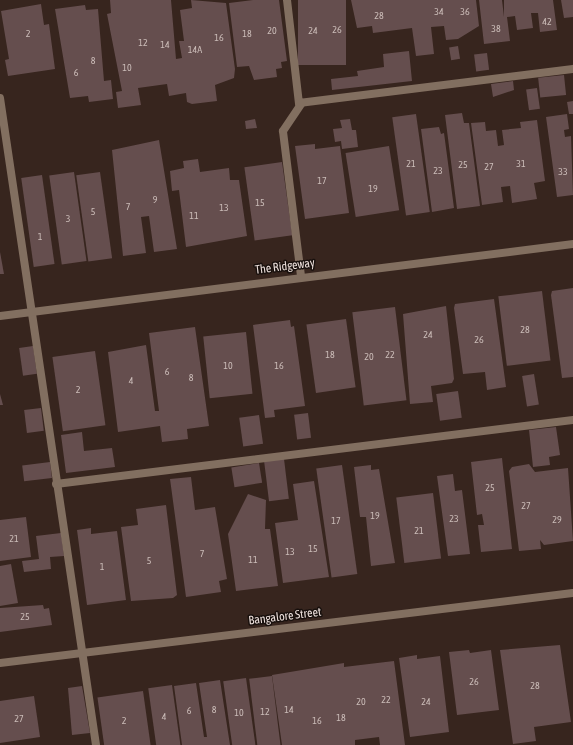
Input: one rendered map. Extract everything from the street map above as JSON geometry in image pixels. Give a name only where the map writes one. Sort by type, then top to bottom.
[{"type":"street","points":[[287,0],[299,103],[302,103]]},
{"type":"street","points":[[301,276],[283,131],[302,103],[573,69]]},
{"type":"street","points":[[0,98],[56,484],[96,745]]},
{"type":"street","name":"The Ridgeway","points":[[0,316],[301,276],[573,244]]},
{"type":"street","points":[[56,484],[573,420]]},
{"type":"street","name":"Bangalore Street","points":[[0,664],[573,593]]},
{"type":"building","points":[[110,0],[171,0],[176,59],[182,58],[179,41],[184,41],[180,10],[192,8],[191,0],[226,3],[235,69],[234,78],[215,85],[217,101],[192,104],[187,102],[186,93],[169,96],[167,84],[138,88],[141,105],[118,108],[116,92],[122,91],[107,14],[111,13]]},
{"type":"building","points":[[253,0],[279,0],[287,61],[281,62],[282,68],[276,69],[277,77],[254,80],[249,66],[237,67],[229,3]]},
{"type":"building","points":[[298,0],[346,0],[346,65],[298,65]]},
{"type":"building","points":[[351,0],[476,0],[479,26],[458,39],[446,40],[444,26],[431,27],[434,54],[416,56],[412,28],[373,33],[372,26],[357,28]]},
{"type":"building","points":[[479,0],[502,0],[504,17],[504,0],[553,0],[557,30],[540,32],[538,13],[531,13],[533,28],[517,30],[515,16],[507,17],[510,41],[484,44]]},
{"type":"building","points":[[561,0],[573,0],[573,17],[564,18]]},
{"type":"building","points":[[41,4],[44,25],[49,24],[55,69],[8,76],[5,60],[9,59],[1,11]]},
{"type":"building","points":[[85,5],[86,10],[98,9],[104,81],[111,80],[113,99],[89,102],[88,96],[70,98],[55,9]]},
{"type":"building","points":[[458,46],[460,59],[451,60],[449,47]]},
{"type":"building","points":[[409,51],[412,81],[332,90],[331,79],[358,76],[357,71],[384,67],[383,54]]},
{"type":"building","points":[[487,53],[489,70],[476,71],[474,55]]},
{"type":"building","points":[[564,75],[566,95],[540,98],[538,78]]},
{"type":"building","points":[[513,81],[514,90],[493,97],[491,84]]},
{"type":"building","points":[[537,88],[540,109],[529,110],[526,90]]},
{"type":"building","points":[[573,101],[573,114],[569,114],[567,102]]},
{"type":"building","points":[[462,113],[464,123],[469,123],[480,206],[457,209],[445,115]]},
{"type":"building","points":[[416,114],[430,212],[406,215],[392,117]]},
{"type":"building","points":[[567,114],[569,129],[564,130],[565,137],[571,136],[573,195],[557,197],[546,117]]},
{"type":"building","points":[[255,119],[257,128],[246,129],[245,121]]},
{"type":"building","points":[[350,119],[352,130],[356,130],[358,147],[342,149],[341,141],[335,142],[333,129],[342,128],[340,120]]},
{"type":"building","points":[[537,120],[545,181],[534,183],[537,199],[512,203],[510,186],[501,187],[503,202],[482,205],[471,123],[485,122],[486,131],[496,130],[498,146],[504,145],[502,130],[521,128],[520,122]]},
{"type":"building","points":[[439,127],[441,134],[444,133],[454,208],[432,212],[421,129]]},
{"type":"building","points":[[159,140],[177,249],[154,252],[149,216],[141,217],[146,253],[123,256],[112,150]]},
{"type":"building","points":[[315,144],[315,149],[340,146],[349,213],[305,219],[295,146]]},
{"type":"building","points":[[389,146],[399,210],[356,217],[346,153]]},
{"type":"building","points":[[198,159],[200,172],[229,168],[230,180],[239,180],[247,236],[186,247],[179,190],[172,191],[170,171],[184,168],[183,161]]},
{"type":"building","points":[[282,162],[292,235],[255,241],[244,167]]},
{"type":"building","points":[[74,172],[87,261],[62,265],[49,175]]},
{"type":"building","points":[[100,172],[112,258],[88,261],[76,175]]},
{"type":"building","points":[[42,175],[55,264],[34,267],[21,178]]},
{"type":"building","points":[[0,252],[4,274],[0,274]]},
{"type":"building","points":[[573,288],[573,377],[562,378],[551,295],[552,291]]},
{"type":"building","points":[[542,291],[551,360],[507,366],[498,296]]},
{"type":"building","points":[[494,299],[506,387],[487,390],[485,372],[463,374],[454,308],[455,304]]},
{"type":"building","points":[[446,306],[454,379],[452,383],[431,386],[433,402],[410,404],[403,314]]},
{"type":"building","points":[[395,307],[406,400],[364,406],[352,312]]},
{"type":"building","points":[[346,319],[356,387],[316,393],[306,325]]},
{"type":"building","points":[[290,320],[291,327],[294,326],[305,406],[274,410],[275,417],[265,418],[253,325]]},
{"type":"building","points":[[195,327],[209,426],[187,429],[188,439],[162,442],[160,426],[118,432],[108,352],[146,345],[155,411],[159,411],[149,333]]},
{"type":"building","points":[[246,332],[252,394],[210,398],[203,336]]},
{"type":"building","points":[[33,346],[37,374],[23,376],[19,348]]},
{"type":"building","points":[[95,351],[105,425],[63,431],[52,357]]},
{"type":"building","points":[[534,374],[539,405],[527,406],[522,376]]},
{"type":"building","points":[[458,391],[462,418],[440,421],[436,394]]},
{"type":"building","points":[[0,394],[3,405],[0,405]]},
{"type":"building","points":[[41,408],[44,431],[27,433],[24,410]]},
{"type":"building","points":[[308,413],[311,438],[297,440],[294,415]]},
{"type":"building","points":[[259,415],[263,444],[243,447],[239,418]]},
{"type":"building","points":[[556,427],[560,455],[549,457],[550,465],[533,467],[529,430]]},
{"type":"building","points":[[82,432],[84,451],[112,448],[115,467],[66,473],[61,435]]},
{"type":"building","points":[[502,458],[512,549],[481,552],[478,525],[484,525],[482,514],[477,515],[471,462]]},
{"type":"building","points":[[284,459],[289,499],[269,501],[264,461]]},
{"type":"building","points":[[50,462],[52,478],[24,481],[22,465]]},
{"type":"building","points":[[259,463],[262,483],[234,487],[231,467]]},
{"type":"building","points":[[529,464],[535,472],[568,468],[573,541],[544,545],[540,540],[541,549],[519,551],[509,471],[512,467]]},
{"type":"building","points":[[342,465],[357,574],[332,578],[316,469]]},
{"type":"building","points":[[371,465],[371,470],[379,469],[395,563],[371,566],[366,517],[360,517],[354,467]]},
{"type":"building","points":[[453,474],[455,491],[462,490],[470,554],[448,556],[437,476]]},
{"type":"building","points":[[191,477],[195,510],[215,507],[227,579],[219,581],[221,592],[186,597],[170,479]]},
{"type":"building","points":[[314,481],[329,577],[283,583],[275,523],[298,520],[293,484]]},
{"type":"building","points":[[433,493],[441,559],[404,563],[396,498]]},
{"type":"building","points":[[248,494],[266,500],[265,529],[270,529],[278,586],[236,591],[228,534]]},
{"type":"building","points":[[166,505],[177,595],[173,598],[131,601],[121,527],[138,525],[136,509]]},
{"type":"building","points":[[26,517],[31,557],[0,561],[0,520]]},
{"type":"building","points":[[91,528],[91,534],[117,531],[126,600],[87,605],[77,530]]},
{"type":"building","points":[[61,533],[64,556],[50,557],[51,569],[24,572],[22,561],[39,559],[36,536]]},
{"type":"building","points":[[11,564],[18,603],[0,606],[0,566]]},
{"type":"building","points":[[43,605],[44,609],[49,608],[52,625],[0,632],[0,608]]},
{"type":"building","points":[[560,645],[571,722],[534,727],[536,741],[513,744],[500,650]]},
{"type":"building","points":[[469,650],[470,653],[491,650],[499,710],[457,715],[449,652]]},
{"type":"building","points":[[417,655],[417,659],[440,656],[449,732],[410,737],[399,658]]},
{"type":"building","points":[[394,661],[405,745],[380,745],[379,737],[355,740],[355,745],[282,745],[272,675],[344,663],[344,667]]},
{"type":"building","points":[[272,676],[280,745],[257,745],[249,679]]},
{"type":"building","points":[[246,678],[255,745],[232,745],[223,681]]},
{"type":"building","points":[[220,680],[230,745],[182,745],[174,686],[196,683],[204,737],[207,737],[199,683]]},
{"type":"building","points":[[172,685],[180,745],[156,745],[148,688]]},
{"type":"building","points":[[82,686],[90,733],[72,735],[68,688]]},
{"type":"building","points":[[143,691],[151,745],[104,745],[97,697]]},
{"type":"building","points":[[34,696],[40,737],[0,743],[0,701]]}]
